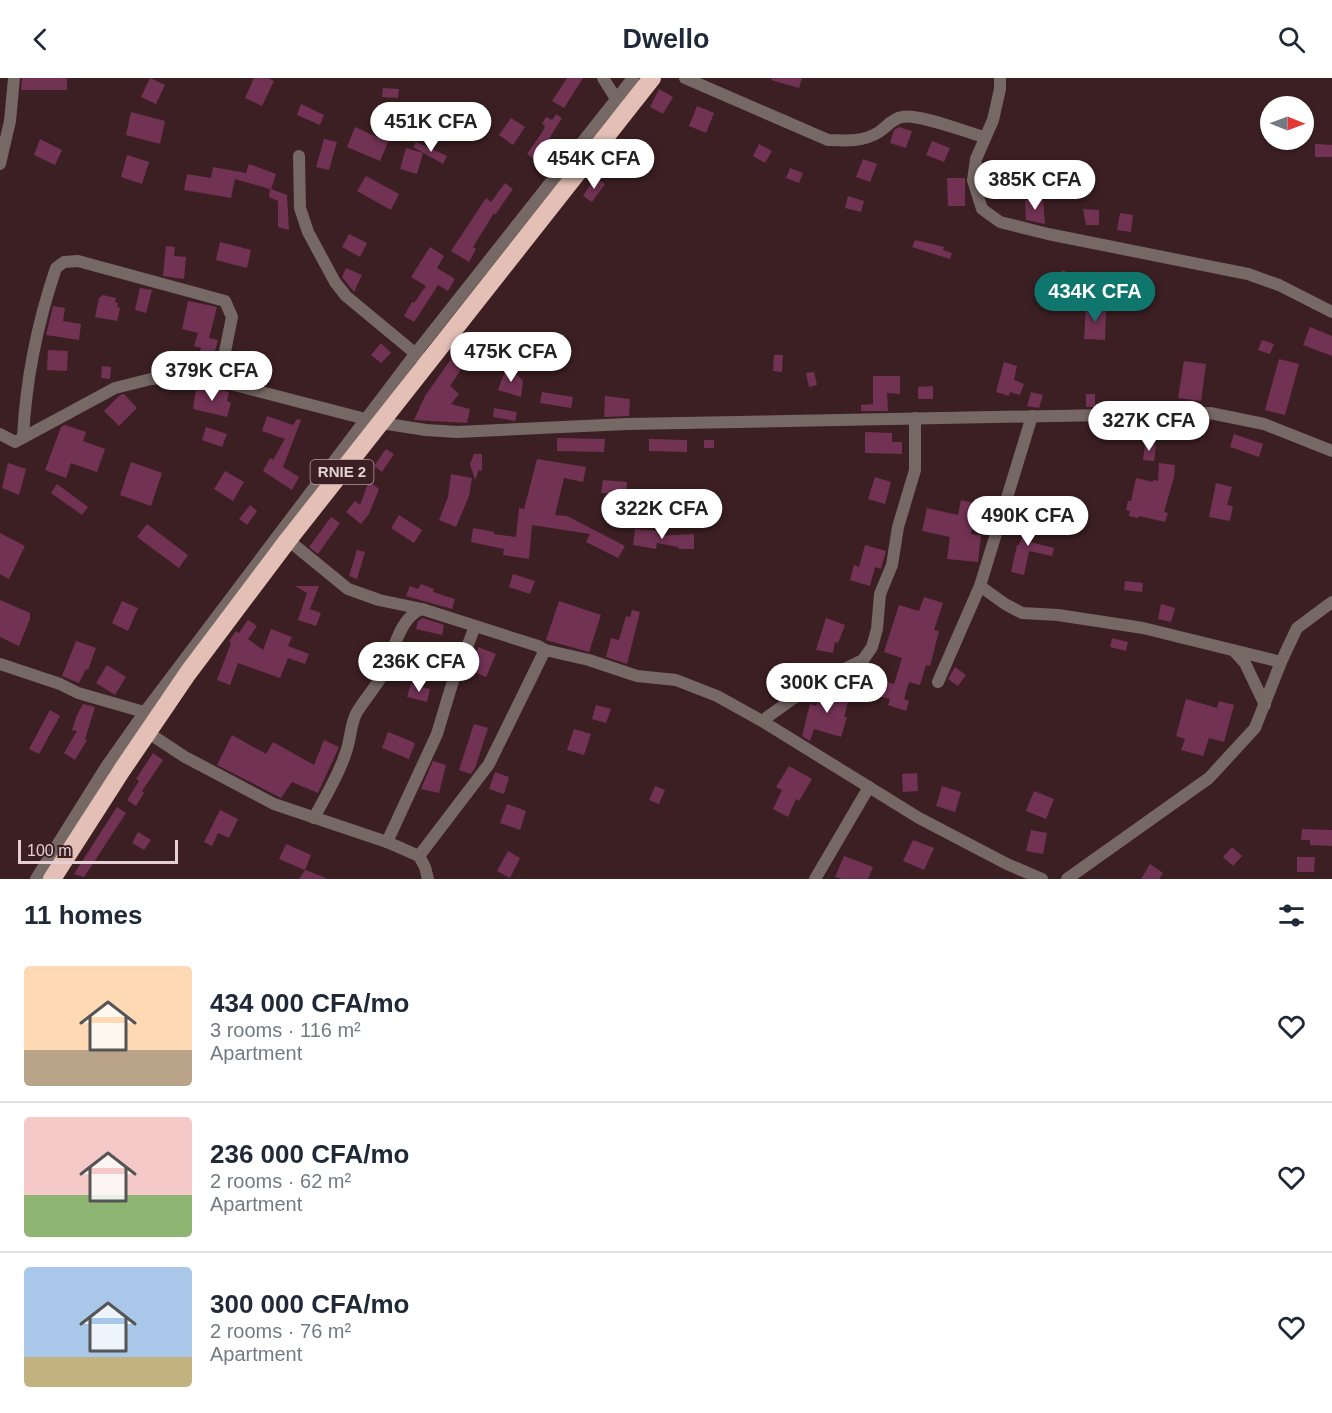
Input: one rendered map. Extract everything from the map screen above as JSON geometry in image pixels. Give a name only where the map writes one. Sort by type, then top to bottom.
[{"type":"highway","name":"RNIE 2","points":[[52,879],[147,732],[151,714],[288,540],[421,359],[621,106],[652,78]]},
{"type":"street","points":[[0,164],[10,121],[14,78]]},
{"type":"street","points":[[603,78],[621,106]]},
{"type":"street","points":[[621,106],[633,78]]},
{"type":"street","points":[[685,78],[828,140],[864,139],[881,131],[893,120],[910,116],[984,137]]},
{"type":"street","points":[[1000,78],[1000,89],[993,120],[975,159],[973,180],[982,209],[1000,222],[1048,234],[1248,274],[1279,285],[1332,312]]},
{"type":"street","points":[[299,156],[300,208],[308,232],[335,282],[346,296],[421,359]]},
{"type":"street","points":[[23,437],[25,393],[37,334],[56,268],[64,262],[78,261],[225,301],[232,317],[219,381]]},
{"type":"street","points":[[0,434],[15,442],[115,388],[151,379],[180,377],[219,381],[374,421],[426,430],[474,431],[617,424],[1210,413],[1264,424],[1332,451]]},
{"type":"street","points":[[938,682],[980,586],[1032,416]]},
{"type":"street","points":[[762,722],[812,685],[863,660],[872,647],[877,629],[880,594],[892,565],[898,527],[915,470],[915,418]]},
{"type":"street","points":[[36,879],[106,767],[151,714],[374,421]]},
{"type":"street","points":[[288,540],[348,589],[379,600],[422,609],[538,646],[544,650],[588,660],[637,676],[676,680],[717,696],[919,818],[1042,879]]},
{"type":"street","points":[[980,586],[1022,613],[1058,615],[1143,628],[1281,662]]},
{"type":"street","points":[[1067,879],[1209,778],[1255,729],[1297,628],[1332,602]]},
{"type":"street","points":[[314,818],[343,761],[357,712],[384,673],[406,621],[414,612],[422,609]]},
{"type":"street","points":[[387,842],[436,734],[475,626]]},
{"type":"street","points":[[419,856],[489,764],[544,650]]},
{"type":"street","points":[[1233,650],[1245,663],[1265,705]]},
{"type":"street","points":[[0,664],[60,684],[78,693],[151,714]]},
{"type":"street","points":[[147,732],[185,757],[274,804],[387,842],[419,856],[428,879]]},
{"type":"street","points":[[815,879],[869,787]]},
{"type":"building","points":[[22,78],[67,78],[67,90],[21,90]]},
{"type":"building","points":[[150,78],[165,85],[156,104],[141,97]]},
{"type":"building","points":[[254,78],[268,78],[274,81],[262,106],[245,98]]},
{"type":"building","points":[[567,78],[583,78],[564,108],[552,101]]},
{"type":"building","points":[[772,78],[802,78],[799,88],[771,80]]},
{"type":"building","points":[[383,88],[399,89],[398,98],[382,97]]},
{"type":"building","points":[[659,89],[673,97],[663,114],[650,107]]},
{"type":"building","points":[[301,104],[324,115],[320,125],[297,115]]},
{"type":"building","points":[[697,106],[714,113],[706,133],[689,126]]},
{"type":"building","points":[[131,112],[165,121],[160,144],[126,135]]},
{"type":"building","points":[[556,114],[562,118],[536,161],[527,154],[543,131],[545,126],[542,124],[546,117],[552,120]]},
{"type":"building","points":[[511,118],[525,127],[513,145],[499,135]]},
{"type":"building","points":[[475,125],[484,129],[479,139],[470,135]]},
{"type":"building","points":[[355,127],[388,142],[380,161],[347,147]]},
{"type":"building","points":[[899,127],[912,131],[906,148],[890,143],[894,130]]},
{"type":"building","points":[[40,139],[62,150],[55,165],[34,155]]},
{"type":"building","points":[[324,139],[337,142],[329,170],[316,167]]},
{"type":"building","points":[[932,141],[950,148],[944,162],[926,155]]},
{"type":"building","points":[[416,142],[447,156],[443,164],[413,147]]},
{"type":"building","points":[[759,144],[772,151],[765,163],[753,156]]},
{"type":"building","points":[[1315,144],[1332,145],[1332,157],[1315,157]]},
{"type":"building","points":[[406,148],[423,153],[417,174],[400,169]]},
{"type":"building","points":[[127,155],[149,162],[142,184],[121,177]]},
{"type":"building","points":[[863,159],[877,164],[870,182],[856,177]]},
{"type":"building","points":[[249,164],[276,174],[271,189],[287,195],[289,230],[278,227],[278,201],[269,197],[270,189],[235,179],[231,198],[184,190],[187,174],[211,178],[213,167],[246,173]]},
{"type":"building","points":[[790,168],[803,173],[799,183],[786,178]]},
{"type":"building","points":[[1015,175],[1016,188],[1002,189],[1001,177]]},
{"type":"building","points":[[366,176],[399,194],[391,210],[357,191]]},
{"type":"building","points":[[595,177],[605,184],[592,202],[583,196]]},
{"type":"building","points":[[947,178],[965,178],[965,206],[948,206]]},
{"type":"building","points":[[505,183],[513,189],[495,215],[494,213],[473,247],[476,249],[469,262],[451,251],[486,198],[491,202]]},
{"type":"building","points":[[848,196],[864,201],[861,212],[845,208]]},
{"type":"building","points":[[1043,199],[1045,224],[1026,220],[1025,200]]},
{"type":"building","points":[[1083,209],[1099,210],[1099,225],[1086,225]]},
{"type":"building","points":[[1120,213],[1133,215],[1131,232],[1117,230]]},
{"type":"building","points":[[349,234],[367,243],[360,257],[342,247]]},
{"type":"building","points":[[915,240],[944,247],[943,250],[952,253],[950,259],[912,247]]},
{"type":"building","points":[[220,242],[251,250],[247,268],[216,260]]},
{"type":"building","points":[[166,246],[175,247],[174,256],[186,257],[184,279],[163,276]]},
{"type":"building","points":[[430,247],[444,256],[437,268],[455,279],[448,291],[438,285],[414,322],[404,316],[412,302],[414,303],[426,286],[411,277]]},
{"type":"building","points":[[346,268],[362,275],[354,292],[342,277]]},
{"type":"building","points":[[1062,270],[1092,282],[1085,302],[1054,290]]},
{"type":"building","points":[[140,288],[152,290],[146,313],[135,310]]},
{"type":"building","points":[[103,295],[116,298],[117,307],[120,308],[117,321],[95,317],[99,298]]},
{"type":"building","points":[[188,301],[217,307],[209,338],[218,340],[211,366],[197,362],[201,348],[194,346],[198,333],[182,329]]},
{"type":"building","points":[[53,306],[65,308],[63,321],[81,324],[79,340],[46,335]]},
{"type":"building","points":[[1086,306],[1106,307],[1105,340],[1084,339]]},
{"type":"building","points":[[1310,327],[1332,336],[1332,356],[1303,345]]},
{"type":"building","points":[[468,335],[478,341],[477,345],[450,386],[459,394],[451,404],[470,409],[467,423],[414,420],[425,396]]},
{"type":"building","points":[[1262,340],[1274,344],[1270,354],[1258,350]]},
{"type":"building","points":[[381,343],[391,353],[381,363],[371,355]]},
{"type":"building","points":[[48,350],[68,351],[67,371],[47,370]]},
{"type":"building","points":[[774,355],[783,355],[782,372],[773,371]]},
{"type":"building","points":[[1279,359],[1299,364],[1285,415],[1265,410]]},
{"type":"building","points":[[1184,361],[1206,364],[1201,401],[1178,398]]},
{"type":"building","points":[[1004,362],[1017,366],[1014,380],[1024,384],[1020,395],[1010,392],[1009,396],[996,392]]},
{"type":"building","points":[[507,365],[523,381],[521,397],[498,390]]},
{"type":"building","points":[[102,366],[111,367],[110,379],[101,378]]},
{"type":"building","points":[[814,372],[817,385],[809,387],[806,373]]},
{"type":"building","points":[[873,376],[900,376],[900,394],[887,393],[888,411],[861,411],[861,405],[873,404]]},
{"type":"building","points":[[933,386],[933,399],[918,399],[918,387]]},
{"type":"building","points":[[196,389],[216,393],[217,389],[229,392],[227,401],[231,403],[227,417],[193,409]]},
{"type":"building","points":[[542,392],[573,397],[571,408],[540,403]]},
{"type":"building","points":[[1031,392],[1043,395],[1039,408],[1027,406]]},
{"type":"building","points":[[124,394],[137,408],[119,426],[104,411],[120,395]]},
{"type":"building","points":[[1086,394],[1095,394],[1095,407],[1086,407]]},
{"type":"building","points":[[605,396],[630,399],[629,416],[604,417]]},
{"type":"building","points":[[494,408],[517,412],[515,421],[493,417]]},
{"type":"building","points":[[267,416],[293,425],[297,419],[301,420],[283,467],[299,477],[292,490],[263,471],[270,458],[273,460],[285,439],[262,431]]},
{"type":"building","points":[[65,425],[86,432],[83,441],[105,449],[97,472],[71,463],[66,478],[45,470],[61,427]]},
{"type":"building","points":[[206,427],[227,434],[222,447],[202,440]]},
{"type":"building","points":[[865,432],[892,433],[892,442],[902,442],[902,454],[865,453]]},
{"type":"building","points":[[1234,434],[1263,444],[1259,457],[1230,447]]},
{"type":"building","points":[[557,438],[605,439],[604,452],[557,451]]},
{"type":"building","points":[[649,439],[687,440],[687,452],[649,451]]},
{"type":"building","points":[[704,440],[714,440],[714,448],[704,448]]},
{"type":"building","points":[[1145,443],[1156,445],[1154,461],[1143,460]]},
{"type":"building","points":[[386,449],[394,454],[382,472],[374,466]]},
{"type":"building","points":[[474,454],[482,454],[482,471],[479,470],[475,480],[470,464]]},
{"type":"building","points":[[537,459],[586,467],[583,482],[564,478],[555,515],[567,516],[625,546],[618,558],[586,542],[590,534],[532,525],[529,559],[503,555],[504,549],[471,542],[473,528],[516,537],[519,508],[524,509]]},
{"type":"building","points":[[131,462],[162,473],[151,506],[120,495]]},
{"type":"building","points":[[8,463],[26,469],[19,495],[2,488]]},
{"type":"building","points":[[1159,463],[1175,465],[1164,512],[1168,513],[1165,522],[1129,516],[1130,511],[1126,510],[1128,501],[1131,501],[1136,478],[1158,481]]},
{"type":"building","points":[[225,471],[244,482],[233,501],[214,489]]},
{"type":"building","points":[[451,474],[472,478],[469,496],[456,527],[439,520],[448,497]]},
{"type":"building","points":[[875,477],[891,482],[885,504],[868,499]]},
{"type":"building","points":[[603,480],[627,482],[626,495],[601,493]]},
{"type":"building","points":[[369,481],[379,489],[369,514],[361,524],[346,512],[355,501],[360,505]]},
{"type":"building","points":[[1216,483],[1232,487],[1227,505],[1233,506],[1230,521],[1209,517]]},
{"type":"building","points":[[57,484],[88,507],[82,515],[51,493]]},
{"type":"building","points":[[961,500],[978,504],[971,534],[981,535],[978,562],[947,559],[950,537],[922,531],[927,508],[958,515]]},
{"type":"building","points":[[250,505],[257,511],[247,525],[239,519]]},
{"type":"building","points":[[620,510],[639,513],[636,528],[618,525]]},
{"type":"building","points":[[1028,510],[1036,511],[1030,542],[1054,548],[1052,556],[1029,551],[1024,575],[1011,572],[1017,545],[1027,525],[1025,525]]},
{"type":"building","points":[[399,515],[422,530],[414,543],[391,528]]},
{"type":"building","points":[[331,517],[340,523],[318,554],[309,547]]},
{"type":"building","points":[[147,524],[188,555],[179,568],[137,537]]},
{"type":"building","points":[[635,529],[659,531],[658,536],[694,534],[694,549],[679,549],[657,543],[656,549],[633,545]]},
{"type":"building","points":[[0,533],[25,546],[9,579],[0,574]]},
{"type":"building","points":[[865,545],[886,551],[881,569],[875,567],[870,586],[850,580],[854,565],[859,567]]},
{"type":"building","points":[[357,550],[365,552],[357,579],[349,576]]},
{"type":"building","points":[[513,574],[535,581],[530,594],[509,587]]},
{"type":"building","points":[[1125,581],[1143,583],[1142,592],[1124,590]]},
{"type":"building","points":[[421,584],[434,589],[433,592],[455,599],[452,609],[406,596],[410,586],[418,589]]},
{"type":"building","points":[[295,586],[319,586],[310,609],[321,613],[316,626],[298,620],[307,593]]},
{"type":"building","points":[[924,597],[943,603],[934,630],[939,631],[930,666],[926,665],[920,685],[909,682],[904,699],[909,701],[906,711],[888,705],[890,699],[866,693],[870,678],[894,684],[902,658],[884,652],[899,605],[919,611]]},
{"type":"building","points":[[0,600],[30,613],[30,619],[19,646],[0,637]]},
{"type":"building","points":[[122,601],[138,608],[128,631],[112,623]]},
{"type":"building","points":[[559,601],[601,615],[589,652],[546,640]]},
{"type":"building","points":[[1161,604],[1175,608],[1171,622],[1158,619]]},
{"type":"building","points":[[632,610],[640,612],[627,664],[606,657],[611,638],[619,640],[626,616],[630,617]]},
{"type":"building","points":[[423,618],[444,625],[442,635],[416,629],[418,621]]},
{"type":"building","points":[[826,618],[845,625],[838,643],[835,642],[833,653],[816,650]]},
{"type":"building","points":[[248,620],[257,626],[248,639],[263,650],[271,629],[292,637],[288,646],[309,654],[305,664],[288,658],[280,678],[238,663],[230,685],[217,680],[231,643],[229,641],[236,631],[239,633]]},
{"type":"building","points":[[1112,638],[1128,642],[1126,651],[1110,647]]},
{"type":"building","points":[[76,641],[96,648],[88,670],[86,669],[79,683],[62,676]]},
{"type":"building","points":[[478,647],[496,654],[486,677],[468,669],[473,655],[477,657]]},
{"type":"building","points":[[107,665],[126,677],[115,695],[96,683]]},
{"type":"building","points":[[955,667],[966,675],[958,686],[948,679]]},
{"type":"building","points":[[411,684],[430,689],[427,702],[407,697]]},
{"type":"building","points":[[826,687],[850,694],[844,717],[847,717],[841,737],[814,729],[810,741],[802,736],[810,704],[816,706],[821,690]]},
{"type":"building","points":[[1186,699],[1217,708],[1219,701],[1234,705],[1224,742],[1209,738],[1203,756],[1181,750],[1185,739],[1176,736]]},
{"type":"building","points":[[83,704],[95,707],[85,739],[87,740],[75,760],[64,753],[77,731],[72,730]]},
{"type":"building","points":[[596,705],[611,709],[606,723],[592,719]]},
{"type":"building","points":[[50,710],[60,716],[39,754],[29,749]]},
{"type":"building","points":[[474,724],[488,728],[471,774],[459,770]]},
{"type":"building","points":[[574,729],[591,734],[584,755],[567,750]]},
{"type":"building","points":[[388,732],[415,743],[409,759],[382,748]]},
{"type":"building","points":[[232,735],[266,754],[273,742],[314,765],[324,740],[339,747],[318,793],[292,782],[281,798],[217,765]]},
{"type":"building","points":[[153,753],[163,760],[142,791],[144,793],[136,806],[127,800],[139,781],[136,779]]},
{"type":"building","points":[[433,761],[446,765],[439,793],[421,789]]},
{"type":"building","points":[[789,766],[812,779],[799,801],[796,799],[788,817],[773,809],[782,790],[776,787]]},
{"type":"building","points":[[495,772],[509,777],[504,794],[489,789]]},
{"type":"building","points":[[917,773],[918,791],[903,792],[902,774]]},
{"type":"building","points":[[655,786],[665,790],[659,804],[649,800]]},
{"type":"building","points":[[942,786],[961,792],[955,812],[936,806]]},
{"type":"building","points":[[1034,791],[1054,799],[1046,819],[1026,811]]},
{"type":"building","points":[[507,804],[526,811],[520,830],[500,823]]},
{"type":"building","points":[[117,807],[126,813],[84,877],[74,874]]},
{"type":"building","points":[[220,810],[238,819],[229,838],[218,833],[212,846],[204,842]]},
{"type":"building","points":[[1302,829],[1332,830],[1332,846],[1310,845],[1310,840],[1301,840]]},
{"type":"building","points":[[1031,830],[1047,833],[1043,854],[1026,851]]},
{"type":"building","points":[[138,832],[151,840],[144,850],[132,843]]},
{"type":"building","points":[[913,840],[934,848],[924,870],[903,861]]},
{"type":"building","points":[[286,844],[311,855],[305,870],[279,859]]},
{"type":"building","points":[[1232,847],[1242,856],[1233,866],[1223,857]]},
{"type":"building","points":[[508,851],[520,858],[510,878],[497,871]]},
{"type":"building","points":[[844,856],[873,867],[868,879],[835,877]]},
{"type":"building","points":[[1297,857],[1315,857],[1314,872],[1297,872]]},
{"type":"building","points":[[1150,864],[1163,873],[1159,879],[1141,879]]},
{"type":"building","points":[[305,870],[326,878],[326,879],[299,879]]}]
